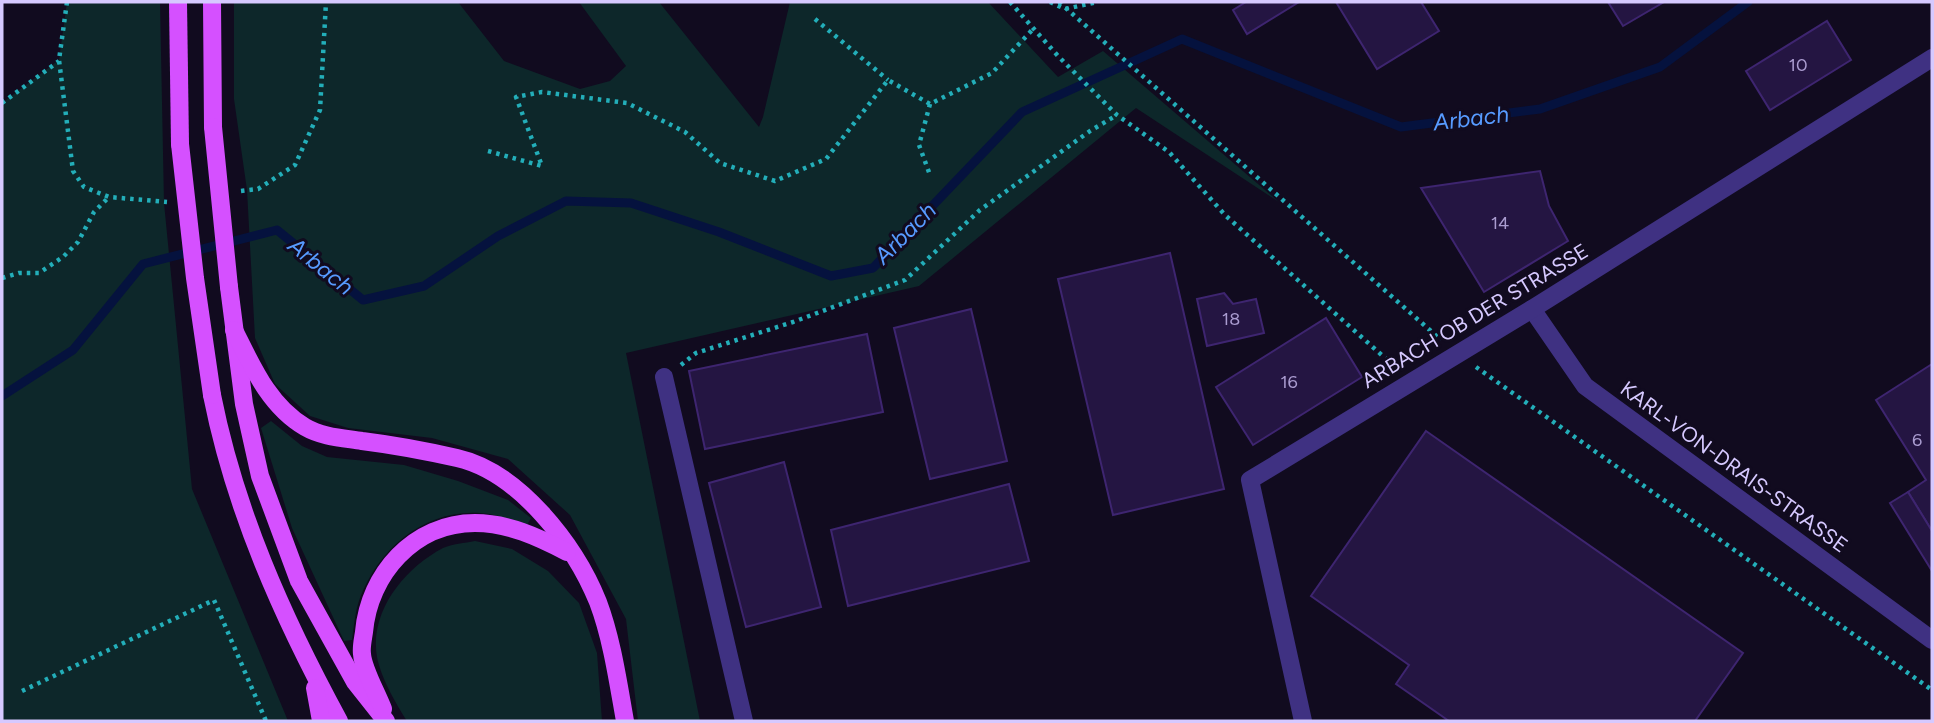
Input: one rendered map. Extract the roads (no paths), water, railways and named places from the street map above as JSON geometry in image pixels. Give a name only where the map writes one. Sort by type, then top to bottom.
[{"type":"main road","points":[[178,2],[180,144],[195,278],[222,447],[264,567],[339,721]]},
{"type":"main road","points":[[212,2],[214,127],[229,287],[244,404],[260,476],[299,581],[355,682],[387,721]]},
{"type":"main road","points":[[234,330],[256,376],[281,408],[306,428],[334,438],[460,458],[492,472],[521,491],[543,514],[573,555],[598,601],[615,666],[625,721]]},
{"type":"main road","points":[[387,721],[362,654],[365,614],[378,580],[409,545],[448,526],[476,523],[535,535],[573,555]]},
{"type":"main road","points":[[312,670],[321,721]]},
{"type":"street","name":"ARBACH OB DER STRASSE","points":[[1303,721],[1250,480],[1532,309],[1932,58]]},
{"type":"street","name":"KARL-VON-DRAIS-STRASSE","points":[[1532,309],[1585,386],[1932,640]]},
{"type":"street","points":[[664,377],[744,721]]},
{"type":"waterway","name":"Arbach","points":[[2,396],[73,350],[143,264],[277,230],[363,300],[424,286],[498,236],[566,201],[631,203],[719,232],[831,276],[873,268],[1022,112],[1182,39],[1401,127],[1540,109],[1660,67],[1748,2]]}]
